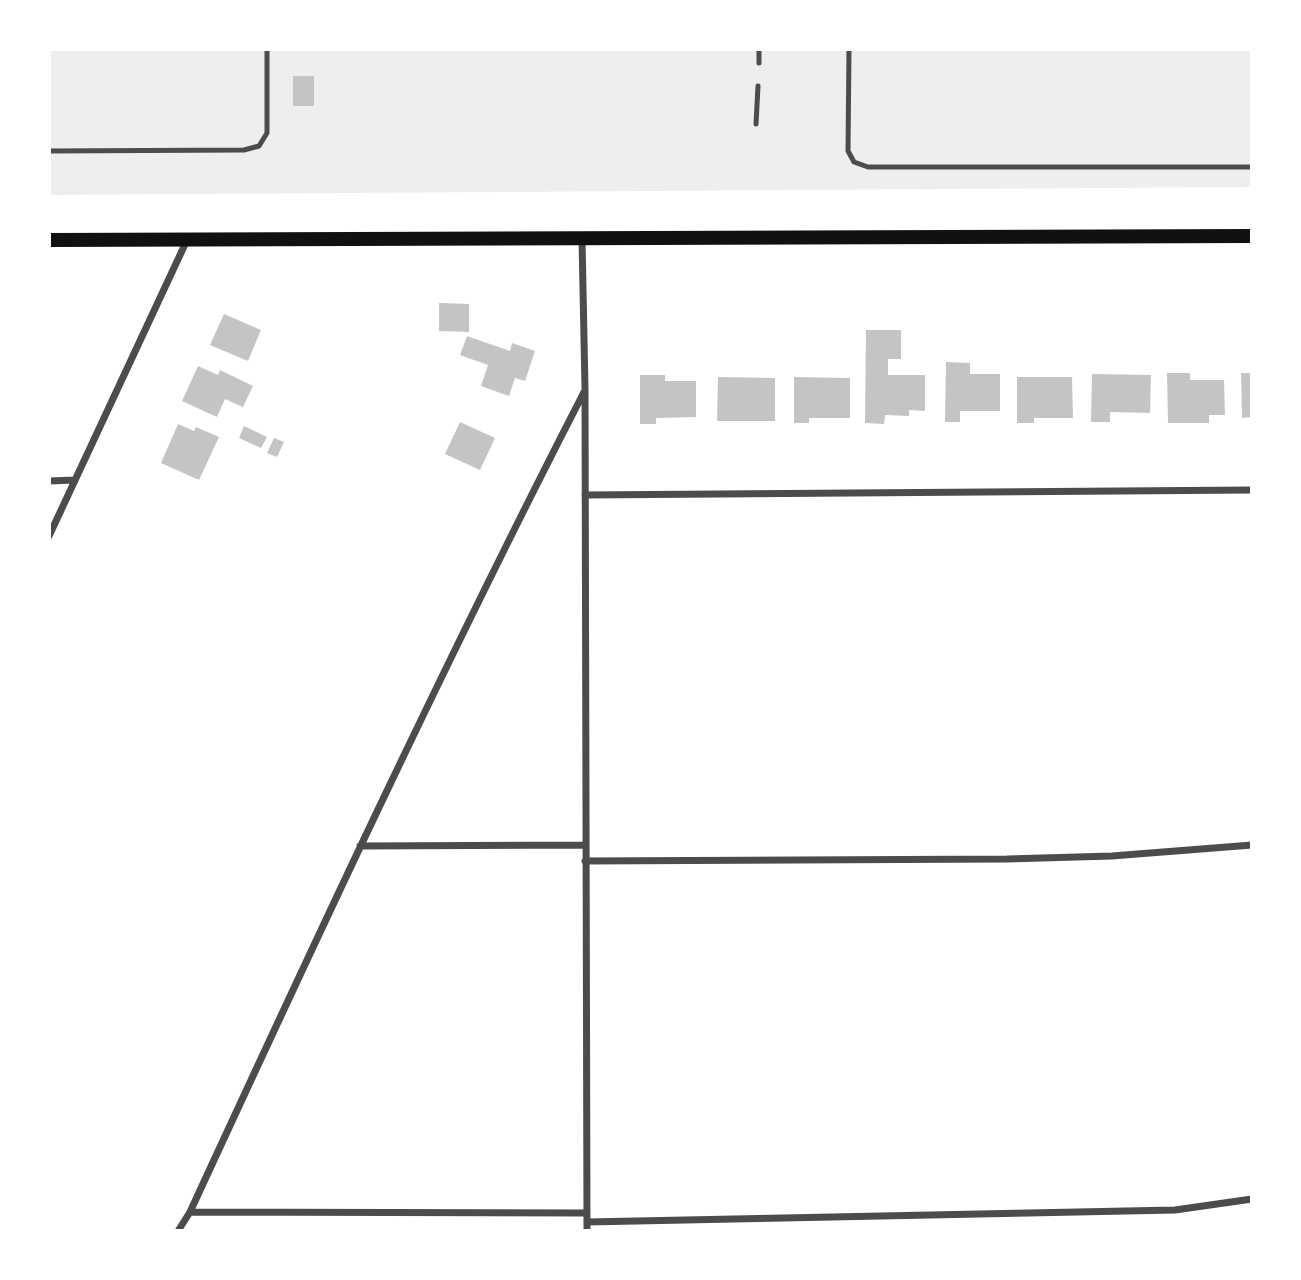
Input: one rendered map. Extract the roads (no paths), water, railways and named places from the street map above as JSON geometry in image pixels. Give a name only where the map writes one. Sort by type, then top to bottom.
[{"type":"main road","points":[[49,240],[1252,236]]},
{"type":"street","points":[[582,237],[585,388],[587,1231]]},
{"type":"street","points":[[49,536],[187,239]]},
{"type":"street","points":[[178,1231],[190,1212],[360,846],[585,388]]},
{"type":"street","points":[[49,481],[75,480]]},
{"type":"street","points":[[585,495],[1252,490]]},
{"type":"street","points":[[360,846],[585,845]]},
{"type":"street","points":[[585,860],[1007,859],[1112,856],[1252,845]]},
{"type":"street","points":[[587,1222],[1175,1210],[1252,1199]]},
{"type":"street","points":[[190,1212],[587,1213]]},
{"type":"lane","points":[[49,151],[244,150],[259,146],[267,133],[267,49]]},
{"type":"lane","points":[[759,49],[759,63]]},
{"type":"lane","points":[[849,49],[848,151],[854,162],[868,167],[1252,167]]},
{"type":"lane","points":[[756,124],[758,86]]}]
